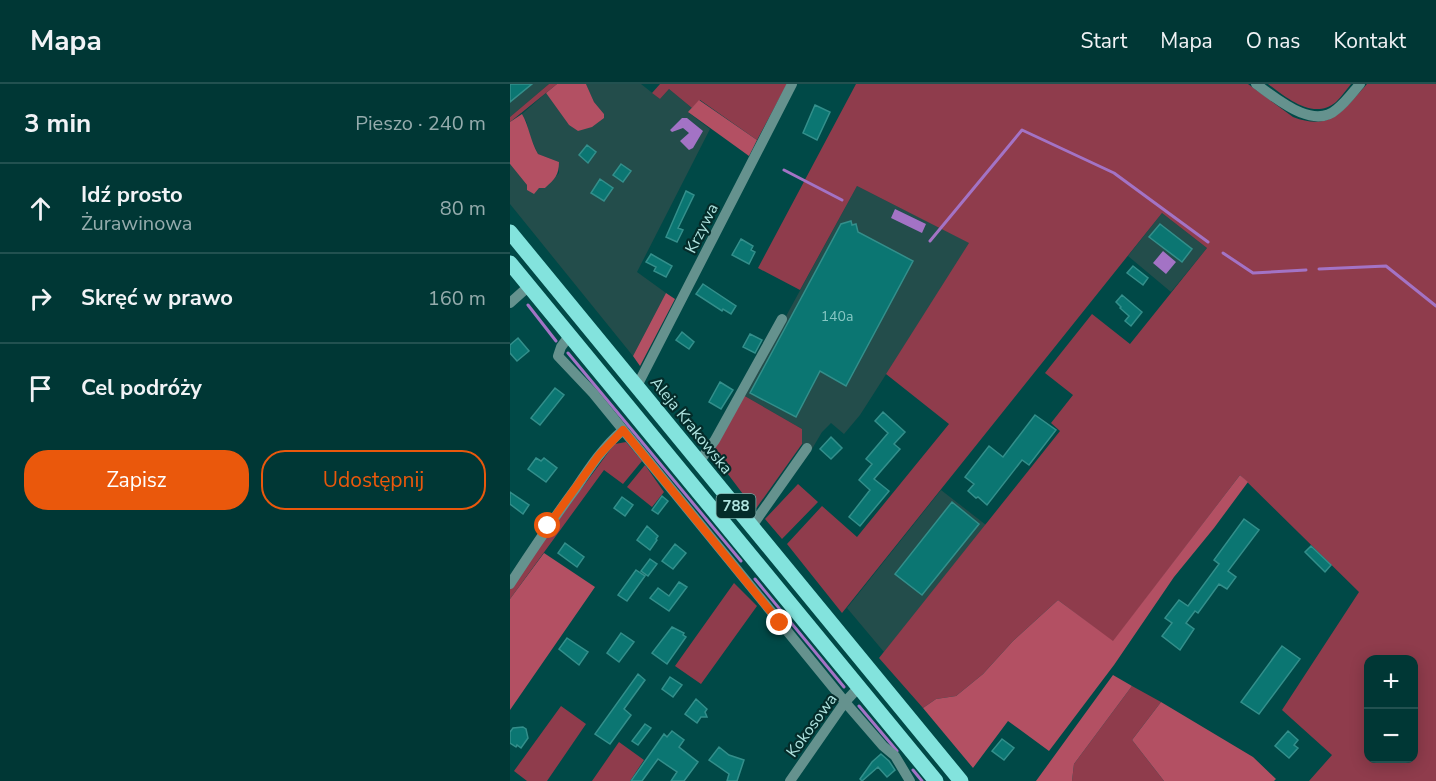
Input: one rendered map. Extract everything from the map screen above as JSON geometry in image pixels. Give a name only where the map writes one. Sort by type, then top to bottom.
[{"type":"main road","name":"Aleja Krakowska","points":[[510,232],[961,781]]},
{"type":"main road","name":"788","points":[[510,263],[936,781]]},
{"type":"street","name":"Krzywa","points":[[637,386],[792,84]]},
{"type":"street","points":[[1256,84],[1293,110],[1322,116],[1337,110],[1360,84]]},
{"type":"street","points":[[510,303],[529,286]]},
{"type":"street","points":[[699,462],[715,440],[782,319]]},
{"type":"street","points":[[569,336],[558,356],[593,393],[845,702],[902,765],[910,781]]},
{"type":"street","points":[[510,584],[599,455],[623,430]]},
{"type":"street","points":[[752,526],[807,448]]},
{"type":"street","points":[[742,578],[758,564]]},
{"type":"street","name":"Kokosowa","points":[[790,781],[845,702],[859,687]]},
{"type":"street","points":[[902,765],[915,754]]},
{"type":"shaded area","points":[[510,84],[549,84],[510,117]]},
{"type":"shaded area","points":[[549,84],[557,84],[510,122],[510,117]]},
{"type":"shaded area","points":[[557,84],[586,84],[594,102],[604,114],[604,118],[592,127],[578,131],[569,125],[546,93]]},
{"type":"shaded area","points":[[586,84],[641,84],[660,99],[669,89],[692,108],[689,113],[710,129],[637,272],[666,293],[633,356],[510,204],[510,164],[527,185],[545,188],[559,173],[559,162],[538,154],[522,114],[546,93],[569,125],[578,131],[604,114],[594,102]]},
{"type":"shaded area","points":[[660,84],[787,84],[757,140],[700,100],[692,108],[669,89],[660,99],[652,93]]},
{"type":"shaded area","points":[[856,84],[1248,84],[1293,117],[1318,122],[1336,116],[1367,84],[1436,84],[1436,781],[1309,781],[1332,755],[1282,710],[1359,592],[1240,475],[1113,642],[1058,600],[1013,641],[983,674],[956,696],[936,699],[923,708],[879,658],[1060,431],[1051,423],[1073,395],[1045,373],[1092,314],[1130,344],[1207,248],[1162,213],[842,613],[787,544],[822,506],[857,537],[949,424],[886,374],[969,243],[857,186],[800,290],[758,268]]},
{"type":"shaded area","points":[[1268,84],[1351,84],[1336,102],[1318,109],[1300,105]]},
{"type":"shaded area","points":[[699,100],[757,140],[749,156],[688,112]]},
{"type":"shaded area","points":[[522,114],[538,154],[559,162],[554,179],[534,194],[527,190],[527,185],[510,164],[510,122]]},
{"type":"shaded area","points":[[682,118],[687,118],[703,131],[693,148],[689,150],[680,141],[689,133],[683,128],[672,132],[670,130]]},
{"type":"shaded area","points":[[857,186],[970,243],[860,415],[844,434],[831,423],[822,432],[812,449],[802,444],[802,429],[743,395]]},
{"type":"shaded area","points":[[895,209],[926,224],[922,233],[891,218]]},
{"type":"shaded area","points":[[1162,213],[1207,248],[1171,292],[1128,256]]},
{"type":"shaded area","points":[[1163,251],[1176,262],[1166,274],[1153,263]]},
{"type":"shaded area","points":[[666,293],[675,299],[640,366],[633,356]]},
{"type":"shaded area","points":[[743,395],[802,429],[802,444],[755,510],[712,453]]},
{"type":"shaded area","points":[[626,442],[642,461],[623,484],[604,470],[510,599],[510,589],[610,450],[615,444]]},
{"type":"shaded area","points":[[645,465],[664,492],[652,507],[627,487]]},
{"type":"shaded area","points":[[1240,475],[1248,482],[1174,577],[1114,665],[1049,751],[1008,721],[973,768],[923,708],[936,699],[956,696],[983,674],[1013,641],[1058,600],[1113,641]]},
{"type":"shaded area","points":[[798,484],[818,502],[782,539],[765,519]]},
{"type":"shaded area","points":[[941,490],[986,525],[884,652],[847,608]]},
{"type":"shaded area","points":[[544,553],[595,587],[510,710],[510,599]]},
{"type":"shaded area","points":[[734,583],[757,606],[701,684],[675,666]]},
{"type":"shaded area","points":[[1113,675],[1132,686],[1074,764],[1072,781],[1036,781]]},
{"type":"shaded area","points":[[1132,686],[1161,702],[1132,740],[1164,781],[1072,781],[1074,764]]},
{"type":"shaded area","points":[[1161,702],[1253,757],[1276,779],[1274,781],[1164,781],[1132,740]]},
{"type":"shaded area","points":[[561,706],[586,724],[547,781],[527,781],[514,771]]},
{"type":"shaded area","points":[[619,742],[644,760],[630,781],[592,781]]},
{"type":"building","points":[[510,84],[532,84],[510,102]]},
{"type":"building","points":[[815,105],[830,112],[817,140],[803,133]]},
{"type":"building","points":[[587,145],[596,152],[588,163],[579,155]]},
{"type":"building","points":[[621,164],[631,171],[623,182],[613,175]]},
{"type":"building","points":[[600,179],[613,188],[604,201],[591,193]]},
{"type":"building","points":[[686,191],[694,195],[678,228],[683,230],[677,242],[666,237]]},
{"type":"building","points":[[851,221],[852,225],[856,224],[858,232],[913,261],[846,386],[820,371],[796,417],[750,393],[841,224]]},
{"type":"building","points":[[1160,224],[1192,249],[1182,262],[1149,237]]},
{"type":"building","points":[[741,239],[753,246],[751,250],[755,252],[749,264],[732,255]]},
{"type":"building","points":[[651,254],[672,266],[666,277],[654,271],[656,267],[646,262]]},
{"type":"building","points":[[1133,266],[1148,278],[1143,285],[1127,273]]},
{"type":"building","points":[[703,284],[736,306],[731,314],[723,309],[722,311],[696,294]]},
{"type":"building","points":[[1122,295],[1142,312],[1131,326],[1125,321],[1129,316],[1116,302]]},
{"type":"building","points":[[682,332],[694,342],[689,349],[676,340]]},
{"type":"building","points":[[750,334],[762,340],[755,353],[743,347]]},
{"type":"building","points":[[518,338],[529,351],[517,361],[510,353],[510,345]]},
{"type":"building","points":[[720,382],[733,390],[721,409],[709,402]]},
{"type":"building","points":[[555,388],[564,395],[540,425],[531,418]]},
{"type":"building","points":[[883,412],[905,432],[894,444],[900,449],[874,479],[889,491],[860,526],[849,517],[870,490],[859,480],[872,464],[866,459],[888,433],[875,421]]},
{"type":"building","points":[[1035,415],[1056,430],[1029,465],[1022,460],[987,505],[968,491],[974,484],[965,477],[989,446],[1003,457]]},
{"type":"building","points":[[831,437],[842,448],[831,459],[820,449]]},
{"type":"building","points":[[536,458],[541,461],[544,458],[557,468],[546,482],[528,469]]},
{"type":"building","points":[[510,492],[529,505],[523,514],[510,504]]},
{"type":"building","points":[[662,496],[668,501],[658,514],[652,510]]},
{"type":"building","points":[[622,497],[633,505],[625,516],[614,508]]},
{"type":"building","points":[[952,502],[979,524],[922,595],[895,574]]},
{"type":"building","points":[[1244,519],[1259,530],[1228,571],[1236,577],[1227,589],[1219,584],[1198,613],[1195,611],[1186,623],[1194,629],[1180,650],[1162,636],[1172,623],[1165,618],[1179,600],[1188,606],[1219,564],[1214,560]]},
{"type":"building","points":[[647,526],[658,536],[650,550],[637,540]]},
{"type":"building","points":[[565,543],[584,557],[577,567],[558,553]]},
{"type":"building","points":[[675,544],[686,553],[673,569],[662,561]]},
{"type":"building","points":[[1311,546],[1331,565],[1325,572],[1305,552]]},
{"type":"building","points":[[650,559],[657,564],[648,576],[641,571]]},
{"type":"building","points":[[636,570],[645,576],[627,601],[618,595]]},
{"type":"building","points":[[679,582],[687,587],[669,611],[650,598],[658,588],[669,596]]},
{"type":"building","points":[[672,627],[684,633],[686,637],[667,664],[652,653]]},
{"type":"building","points":[[621,633],[634,642],[619,662],[607,653]]},
{"type":"building","points":[[567,638],[588,652],[579,665],[559,649]]},
{"type":"building","points":[[1282,646],[1300,659],[1259,714],[1241,702]]},
{"type":"building","points":[[638,674],[645,680],[624,709],[631,715],[610,744],[595,734]]},
{"type":"building","points":[[670,677],[682,685],[673,697],[662,689]]},
{"type":"building","points":[[696,699],[707,709],[705,712],[707,717],[701,717],[697,723],[685,714]]},
{"type":"building","points":[[645,724],[651,728],[638,745],[632,741]]},
{"type":"building","points":[[513,728],[526,729],[528,738],[521,748],[517,745],[516,747],[510,743],[510,732]]},
{"type":"building","points":[[672,731],[684,740],[679,747],[698,762],[684,781],[671,781],[677,772],[658,759],[642,781],[631,781],[664,734],[667,737]]},
{"type":"building","points":[[1288,731],[1298,740],[1294,745],[1298,748],[1289,758],[1275,746]]},
{"type":"building","points":[[1002,739],[1014,748],[1004,760],[992,751]]},
{"type":"building","points":[[719,747],[729,755],[744,760],[737,781],[727,781],[729,774],[709,760]]},
{"type":"building","points":[[881,754],[895,770],[887,777],[878,767],[862,781],[860,779]]},
{"type":"waterway","points":[[930,241],[1022,130],[1114,173],[1208,242]]},
{"type":"waterway","points":[[784,170],[842,200]]},
{"type":"waterway","points":[[1223,253],[1253,273],[1306,270]]},
{"type":"waterway","points":[[1319,269],[1386,266],[1436,306]]},
{"type":"waterway","points":[[528,305],[556,341]]},
{"type":"waterway","points":[[568,353],[741,561]]},
{"type":"waterway","points":[[755,579],[844,687]]},
{"type":"waterway","points":[[859,706],[897,751]]},
{"type":"waterway","points":[[913,770],[922,781]]},
{"type":"route","points":[[548,526],[599,455],[623,430],[780,623]]}]
